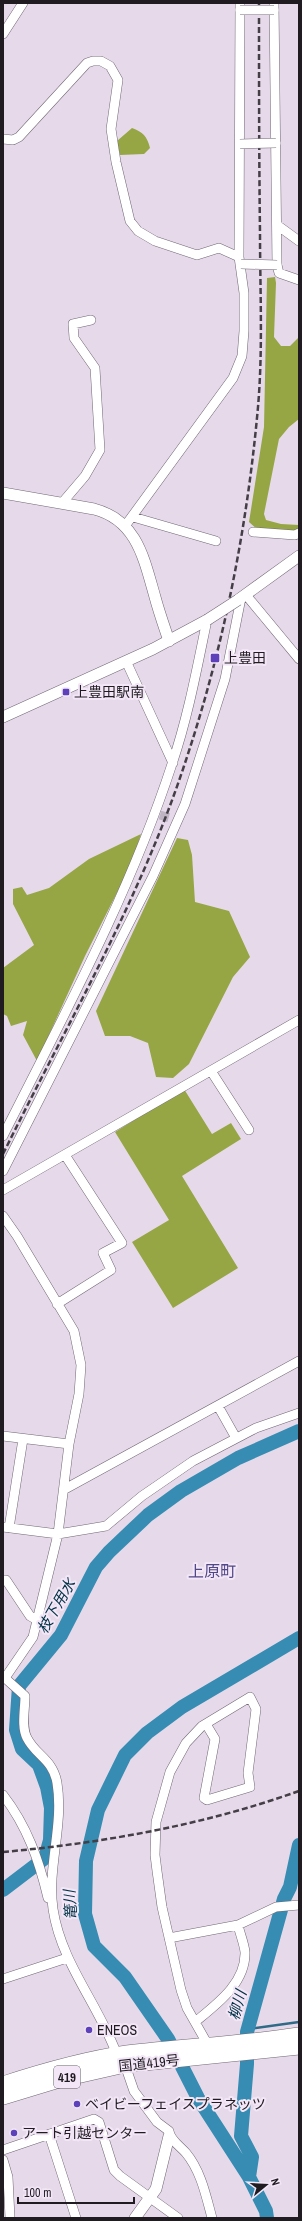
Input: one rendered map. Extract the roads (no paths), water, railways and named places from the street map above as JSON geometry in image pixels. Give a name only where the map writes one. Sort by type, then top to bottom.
[{"type":"highway","name":"国道419号","points":[[261,2046],[299,2035]]},
{"type":"highway","name":"国道419号","points":[[3,2084],[42,2072],[125,2059],[261,2046],[299,2046]]},
{"type":"highway","name":"国道419号","points":[[3,2097],[125,2059]]},
{"type":"street","points":[[3,34],[23,3]]},
{"type":"street","points":[[126,526],[233,378],[242,356],[244,331],[244,293],[240,261],[240,7],[274,6],[277,265],[279,273],[299,280]]},
{"type":"street","points":[[3,139],[13,140],[20,137],[79,70],[93,61],[101,61],[110,66],[118,80],[111,129],[116,162],[130,221],[138,231],[155,241],[197,255],[219,248],[240,261],[277,265]]},
{"type":"street","points":[[240,144],[276,143]]},
{"type":"street","points":[[277,225],[299,241]]},
{"type":"street","points":[[62,503],[84,476],[100,450],[94,368],[74,338],[73,324],[91,320]]},
{"type":"street","points":[[3,493],[104,512],[126,526],[137,541],[145,560],[168,641]]},
{"type":"street","points":[[134,516],[216,541]]},
{"type":"street","points":[[253,532],[294,535],[299,533]]},
{"type":"street","points":[[3,717],[126,661],[207,620],[241,598],[299,556]]},
{"type":"street","points":[[241,598],[299,659]]},
{"type":"street","points":[[3,1172],[153,876],[174,819],[185,804],[225,679],[241,598]]},
{"type":"street","points":[[3,1136],[136,863],[158,814],[197,670],[207,620]]},
{"type":"street","points":[[126,661],[173,763]]},
{"type":"street","points":[[3,1190],[299,1020]]},
{"type":"street","points":[[210,1071],[249,1130]]},
{"type":"street","points":[[57,1304],[111,1270],[104,1253],[122,1243],[65,1155]]},
{"type":"street","points":[[3,1216],[18,1236],[74,1331],[81,1358],[79,1394],[69,1444],[65,1489],[58,1534],[32,1637],[6,1675],[6,1681],[25,1696],[24,1726],[27,1738],[48,1760],[53,1770],[58,1790],[56,1841],[52,1871],[53,1910]]},
{"type":"street","points":[[65,1489],[299,1361]]},
{"type":"street","points":[[218,1406],[236,1438]]},
{"type":"street","points":[[23,1439],[6,1528],[58,1534],[106,1526],[159,1484],[193,1461],[256,1428],[299,1413]]},
{"type":"street","points":[[3,1436],[69,1444]]},
{"type":"street","points":[[3,1580],[6,1580],[30,1616],[37,1620]]},
{"type":"street","points":[[206,1724],[215,1739],[204,1798],[207,1800],[250,1787],[248,1773],[256,1709],[250,1697],[206,1724],[186,1743],[170,1772],[156,1822],[155,1855],[169,1938],[181,1990],[187,2008],[210,2050]]},
{"type":"street","points":[[3,1795],[21,1820],[31,1841],[67,1958],[125,2059],[134,2091],[157,2122],[169,2131],[156,2189],[135,2218]]},
{"type":"street","points":[[169,1938],[238,1925],[276,1907],[299,1904]]},
{"type":"street","points":[[195,2022],[216,2005],[233,1987],[244,1968],[245,1951],[238,1925]]},
{"type":"street","points":[[3,1979],[67,1958]]},
{"type":"street","points":[[3,2150],[94,2120],[99,2122],[114,2170],[178,2218]]},
{"type":"street","points":[[49,2134],[76,2218]]},
{"type":"street","points":[[169,2136],[187,2154],[197,2169],[212,2218]]},
{"type":"street","points":[[3,2160],[8,2177],[10,2218]]},
{"type":"waterway","name":"枝下用水","points":[[3,1890],[45,1858],[50,1840],[51,1808],[47,1787],[39,1765],[22,1749],[16,1730],[19,1686],[61,1635],[96,1567],[109,1552],[148,1515],[181,1491],[238,1458],[299,1431]]},
{"type":"waterway","name":"篭川","points":[[267,2218],[266,2211],[249,2177],[198,2098],[168,2039],[125,1977],[94,1946],[85,1914],[86,1861],[98,1810],[125,1755],[147,1733],[182,1707],[299,1638]]},
{"type":"waterway","name":"柳川","points":[[249,2177],[252,2157],[241,2136],[247,2064],[247,2032],[284,1899],[290,1887],[299,1845]]},
{"type":"waterway","points":[[248,2029],[299,2022]]},
{"type":"tunnel","points":[[160,815],[170,818]]},
{"type":"railway","points":[[3,1154],[124,915],[146,866],[184,766],[198,722],[222,634],[232,589],[247,499],[260,385],[259,3]]},
{"type":"railway","points":[[3,1852],[116,1838],[153,1831],[227,1814],[299,1791]]},
{"type":"place","name":"上豊田","points":[[215,658]]},
{"type":"place","name":"上豊田駅南","points":[[66,692]]},
{"type":"place","name":"ENEOS","points":[[89,2030]]},
{"type":"place","name":"ベイビーフェイスプラネッツ","points":[[77,2104]]},
{"type":"place","name":"アート引越センター","points":[[14,2133]]},
{"type":"district","name":"上原町","points":[[212,1571]]}]
